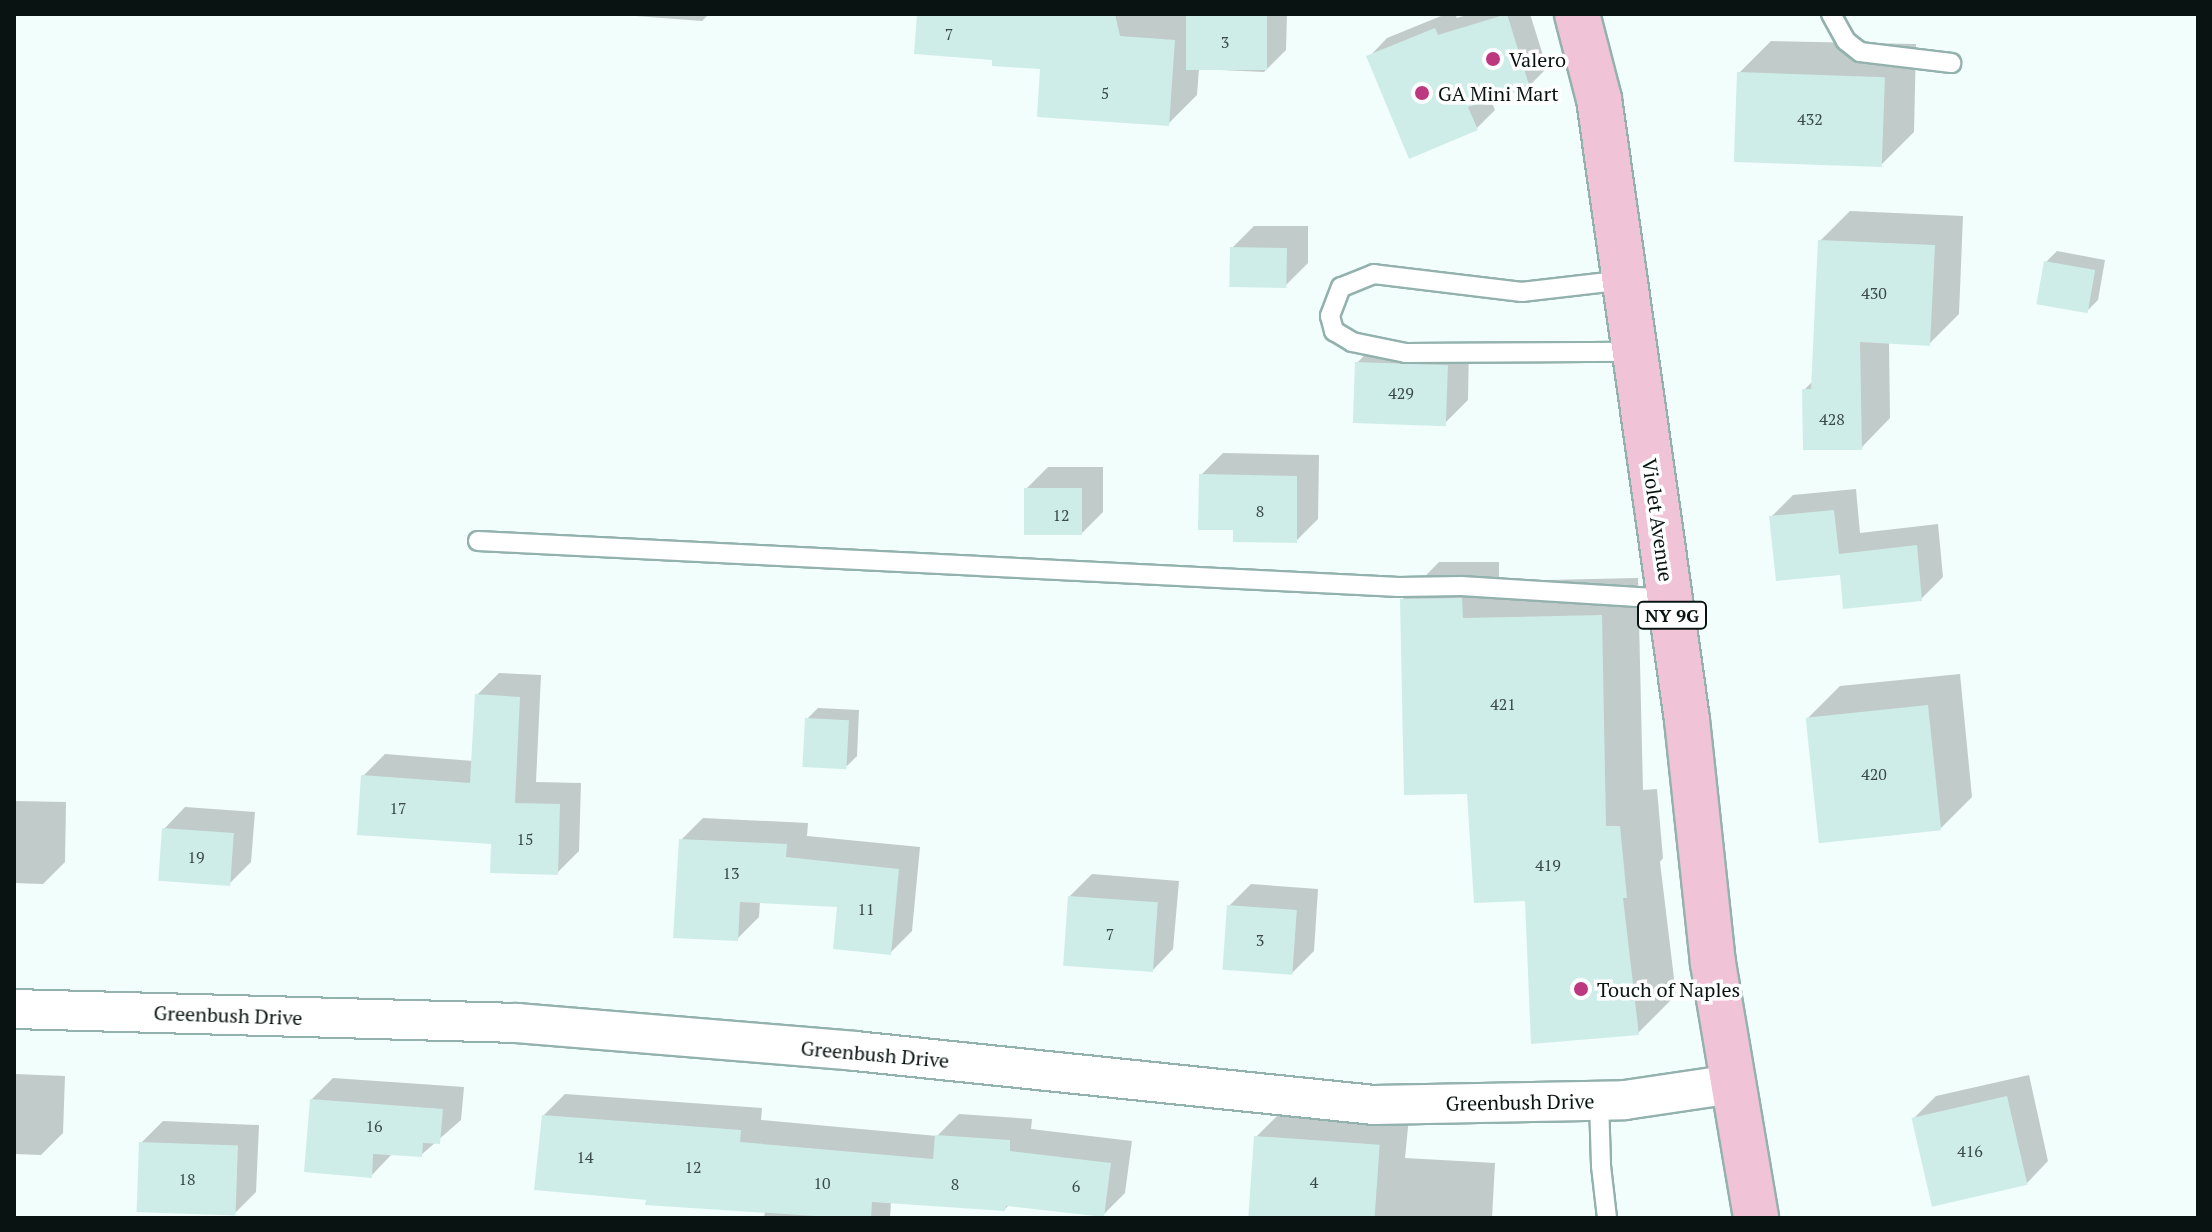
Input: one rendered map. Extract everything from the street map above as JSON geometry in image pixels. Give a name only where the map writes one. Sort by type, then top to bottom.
[{"type":"main road","name":"Violet Avenue","points":[[1577,14],[1599,99],[1669,599],[1713,963],[1756,1218]]},
{"type":"street","name":"Greenbush Drive","points":[[14,1009],[517,1023],[855,1051],[1374,1105],[1599,1101],[1733,1084]]},
{"type":"lane","points":[[1831,14],[1846,41],[1860,52],[1951,63]]},
{"type":"lane","points":[[1625,280],[1522,292],[1374,274],[1341,287],[1330,316],[1334,331],[1352,342],[1406,353],[1635,352]]},
{"type":"lane","points":[[478,541],[1399,587],[1462,586],[1669,599]]},
{"type":"lane","points":[[1599,1101],[1601,1166],[1607,1218]]},
{"type":"building","points":[[917,14],[1115,14],[1120,36],[1175,40],[1169,126],[1037,117],[1040,69],[992,66],[992,60],[914,54]]},
{"type":"building","points":[[1186,14],[1267,14],[1267,70],[1186,70]]},
{"type":"building","name":"GA Mini Mart","points":[[1507,14],[1530,88],[1468,107],[1478,130],[1409,159],[1366,56],[1435,28],[1438,35]]},
{"type":"building","points":[[1737,72],[1885,77],[1882,167],[1734,162]]},
{"type":"building","points":[[1818,240],[1935,245],[1930,346],[1860,342],[1862,450],[1803,450],[1802,389],[1811,389]]},
{"type":"building","points":[[1230,247],[1287,248],[1286,288],[1229,287]]},
{"type":"building","points":[[2044,261],[2095,270],[2088,313],[2036,304]]},
{"type":"building","points":[[1355,362],[1448,365],[1446,426],[1353,423]]},
{"type":"building","points":[[1199,474],[1297,476],[1297,543],[1233,542],[1233,530],[1198,530]]},
{"type":"building","points":[[1024,488],[1082,488],[1082,535],[1024,535]]},
{"type":"building","points":[[1834,510],[1839,554],[1917,545],[1922,601],[1843,609],[1840,575],[1776,581],[1769,516]]},
{"type":"building","points":[[1462,598],[1463,618],[1602,615],[1606,826],[1620,826],[1627,898],[1623,898],[1639,1035],[1531,1044],[1525,901],[1474,903],[1467,794],[1404,795],[1400,599]]},
{"type":"building","points":[[475,694],[520,697],[515,803],[560,804],[558,875],[490,873],[491,844],[357,835],[361,775],[470,783]]},
{"type":"building","points":[[1928,705],[1941,830],[1819,843],[1806,718]]},
{"type":"building","points":[[805,718],[849,720],[846,769],[802,767]]},
{"type":"building","points":[[162,828],[234,833],[230,886],[158,881]]},
{"type":"building","points":[[679,839],[787,844],[786,857],[899,869],[891,955],[833,949],[837,907],[740,902],[738,941],[673,938]]},
{"type":"building","points":[[1068,896],[1158,902],[1153,972],[1063,966]]},
{"type":"building","points":[[1227,905],[1297,910],[1292,975],[1222,970]]},
{"type":"building","points":[[2007,1096],[2027,1185],[1932,1207],[1912,1118]]},
{"type":"building","points":[[310,1099],[443,1109],[440,1144],[423,1143],[422,1157],[373,1154],[372,1178],[304,1172]]},
{"type":"building","points":[[542,1115],[741,1130],[740,1142],[933,1159],[935,1135],[1010,1140],[1010,1151],[1111,1163],[1104,1217],[1006,1206],[1005,1211],[872,1202],[871,1218],[845,1218],[645,1205],[646,1200],[534,1190]]},
{"type":"building","points":[[1254,1136],[1380,1145],[1375,1218],[1248,1218]]},
{"type":"building","points":[[139,1142],[238,1145],[235,1215],[137,1212]]},
{"type":"place","name":"Valero","points":[[1493,59]]},
{"type":"place","name":"GA Mini Mart","points":[[1422,93]]},
{"type":"place","name":"Touch of Naples","points":[[1581,989]]}]
